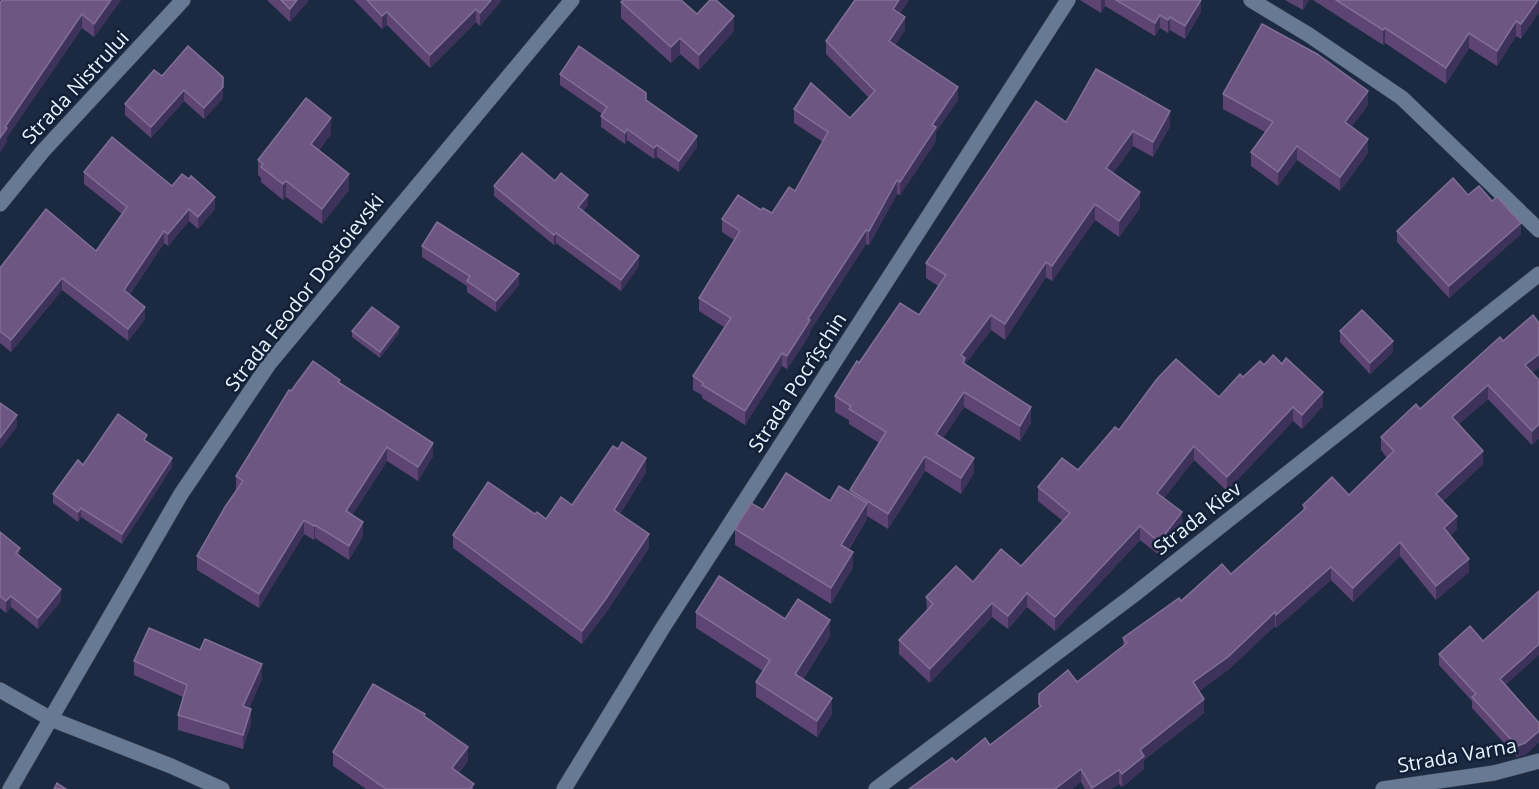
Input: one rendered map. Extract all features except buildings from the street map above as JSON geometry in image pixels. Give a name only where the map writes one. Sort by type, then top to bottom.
[{"type":"street","name":"Strada Nistrului","points":[[0,204],[43,151],[183,0]]},
{"type":"street","name":"Strada Feodor Dostoievski","points":[[10,789],[182,494],[269,364],[572,0]]},
{"type":"street","name":"Strada Pocrîșchin","points":[[564,789],[669,619],[1068,0]]},
{"type":"street","points":[[1251,0],[1309,35],[1402,98],[1539,230]]},
{"type":"street","name":"Strada Kiev","points":[[876,789],[1135,594],[1539,274]]},
{"type":"street","points":[[0,690],[51,719],[171,765],[222,789]]},
{"type":"street","name":"Strada Varna","points":[[1383,789],[1494,773],[1539,761]]}]
